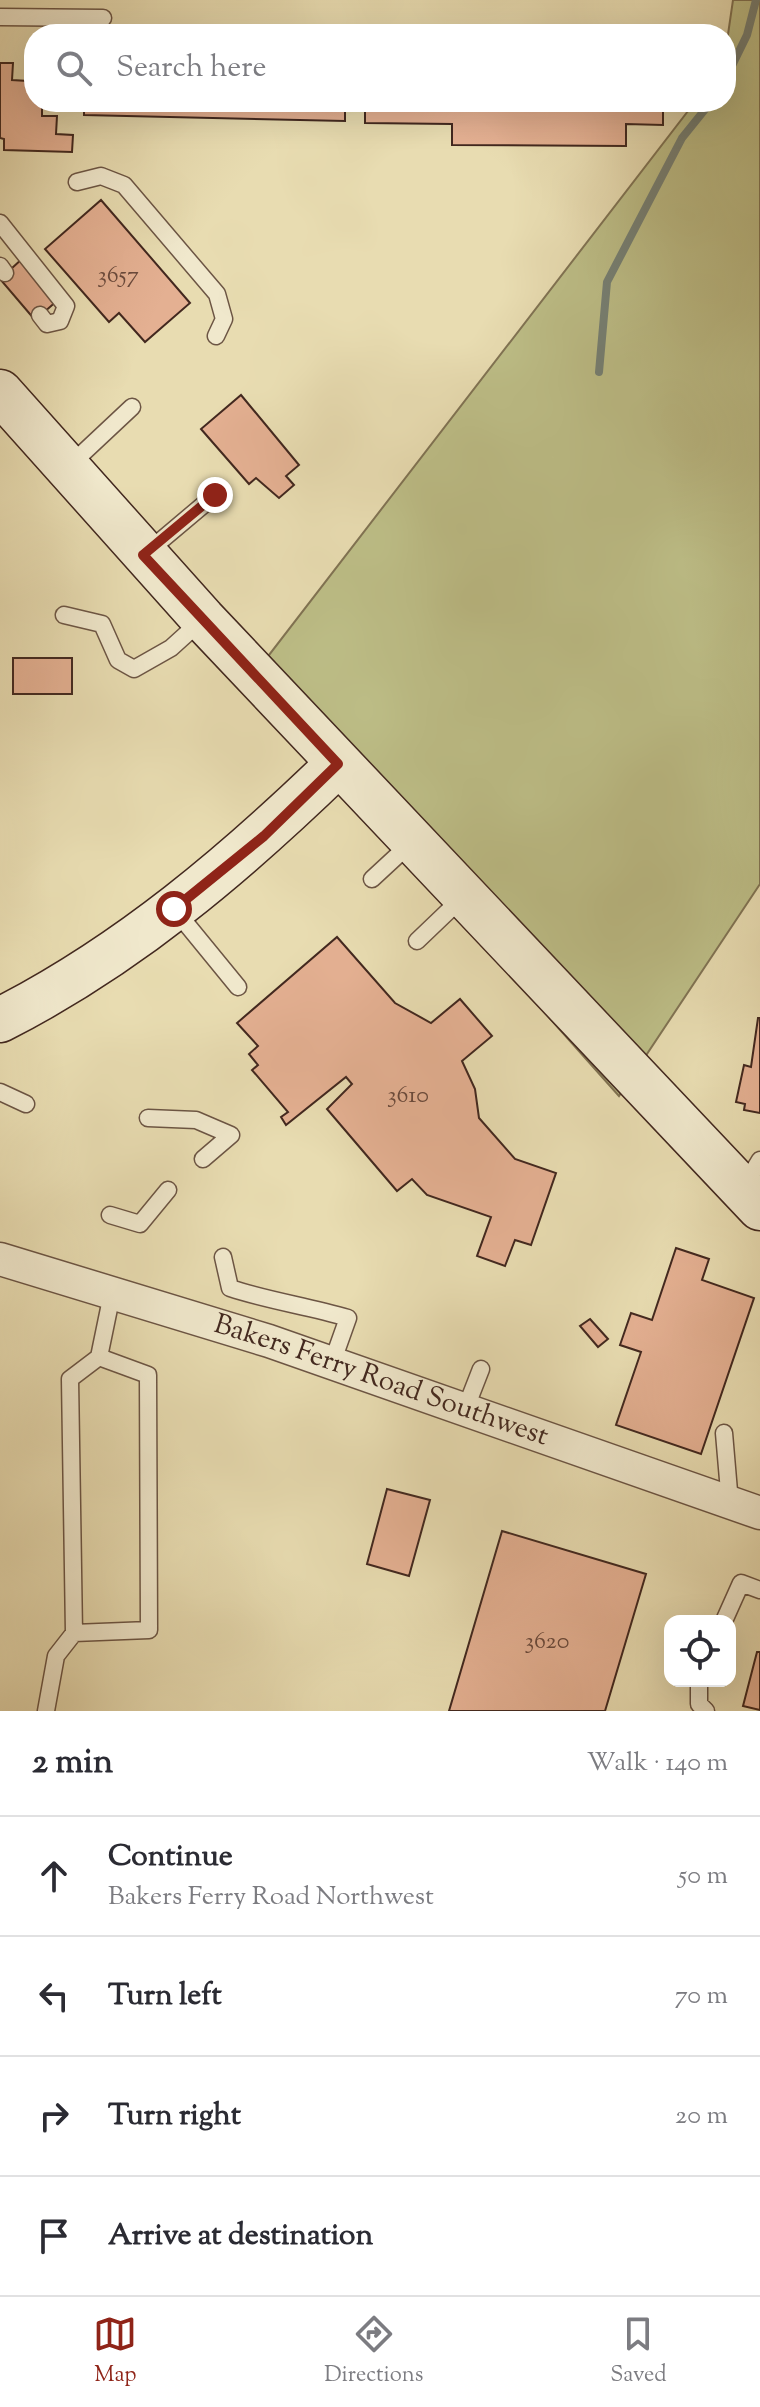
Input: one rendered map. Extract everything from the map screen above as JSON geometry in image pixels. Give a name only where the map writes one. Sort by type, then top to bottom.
[{"type":"main road","points":[[0,392],[143,555],[412,842],[754,1186]]},
{"type":"main road","points":[[0,1020],[134,941],[264,836],[338,764]]},
{"type":"street","name":"Bakers Ferry Road Southwest","points":[[0,1259],[332,1363],[745,1508]]},
{"type":"lane","points":[[0,17],[103,18]]},
{"type":"lane","points":[[77,182],[101,176],[124,185],[217,294],[224,319],[216,336]]},
{"type":"lane","points":[[0,223],[66,306],[60,321],[47,324],[40,315]]},
{"type":"lane","points":[[66,468],[132,407]]},
{"type":"lane","points":[[143,555],[215,495]]},
{"type":"lane","points":[[64,615],[102,624],[118,660],[134,669],[171,648],[203,619]]},
{"type":"lane","points":[[372,879],[412,842]]},
{"type":"lane","points":[[417,941],[464,896]]},
{"type":"lane","points":[[174,909],[238,987]]},
{"type":"lane","points":[[0,1092],[26,1104]]},
{"type":"lane","points":[[148,1118],[196,1120],[231,1135],[203,1159]]},
{"type":"lane","points":[[110,1215],[140,1224],[168,1190]]},
{"type":"lane","points":[[223,1257],[230,1288],[276,1304],[300,1303],[348,1318],[332,1363]]},
{"type":"lane","points":[[46,1711],[56,1656],[74,1633],[70,1379],[99,1357],[112,1294]]},
{"type":"lane","points":[[74,1633],[149,1630],[148,1375],[99,1357]]},
{"type":"lane","points":[[465,1410],[481,1369]]},
{"type":"lane","points":[[724,1433],[745,1508]]},
{"type":"lane","points":[[727,1615],[741,1583],[760,1590]]},
{"type":"lane","points":[[699,1687],[699,1704],[706,1711]]},
{"type":"green space","points":[[733,0],[760,0],[760,884],[619,1096],[249,681],[687,112],[736,112],[736,24],[730,24]]},
{"type":"building","points":[[0,63],[13,63],[12,80],[24,81],[24,112],[57,116],[56,134],[73,135],[72,152],[4,150],[4,139],[0,138]]},
{"type":"building","points":[[84,112],[345,112],[345,121],[84,115]]},
{"type":"building","points":[[365,112],[663,112],[663,125],[626,124],[626,146],[452,145],[452,124],[365,123]]},
{"type":"building","points":[[101,200],[190,303],[145,342],[119,313],[109,322],[45,249]]},
{"type":"building","points":[[23,258],[58,300],[35,320],[0,279]]},
{"type":"building","points":[[241,395],[299,465],[286,476],[294,485],[279,498],[256,478],[249,484],[201,429]]},
{"type":"building","points":[[13,658],[72,658],[72,694],[13,694]]},
{"type":"building","points":[[337,937],[395,1003],[431,1023],[460,999],[492,1036],[462,1061],[475,1089],[479,1118],[515,1159],[556,1173],[531,1245],[515,1240],[505,1266],[477,1256],[491,1217],[427,1195],[412,1179],[397,1191],[327,1109],[352,1084],[346,1077],[286,1125],[281,1117],[288,1112],[252,1070],[258,1065],[249,1054],[258,1046],[237,1023]]},
{"type":"building","points":[[758,1018],[760,1113],[744,1110],[745,1104],[736,1102],[744,1065],[751,1067]]},
{"type":"building","points":[[676,1248],[709,1259],[702,1280],[754,1298],[701,1454],[616,1425],[641,1352],[620,1345],[631,1313],[652,1320]]},
{"type":"building","points":[[590,1319],[608,1339],[598,1347],[580,1326]]},
{"type":"building","points":[[387,1489],[430,1500],[409,1576],[367,1564]]},
{"type":"building","points":[[502,1531],[646,1574],[605,1711],[449,1711]]},
{"type":"building","points":[[757,1652],[760,1652],[760,1710],[743,1706]]},
{"type":"waterway","points":[[736,58],[747,35],[756,0]]},
{"type":"waterway","points":[[599,372],[607,282],[682,138],[703,112]]},
{"type":"route","points":[[174,909],[264,836],[338,764],[143,555],[215,495]]}]
